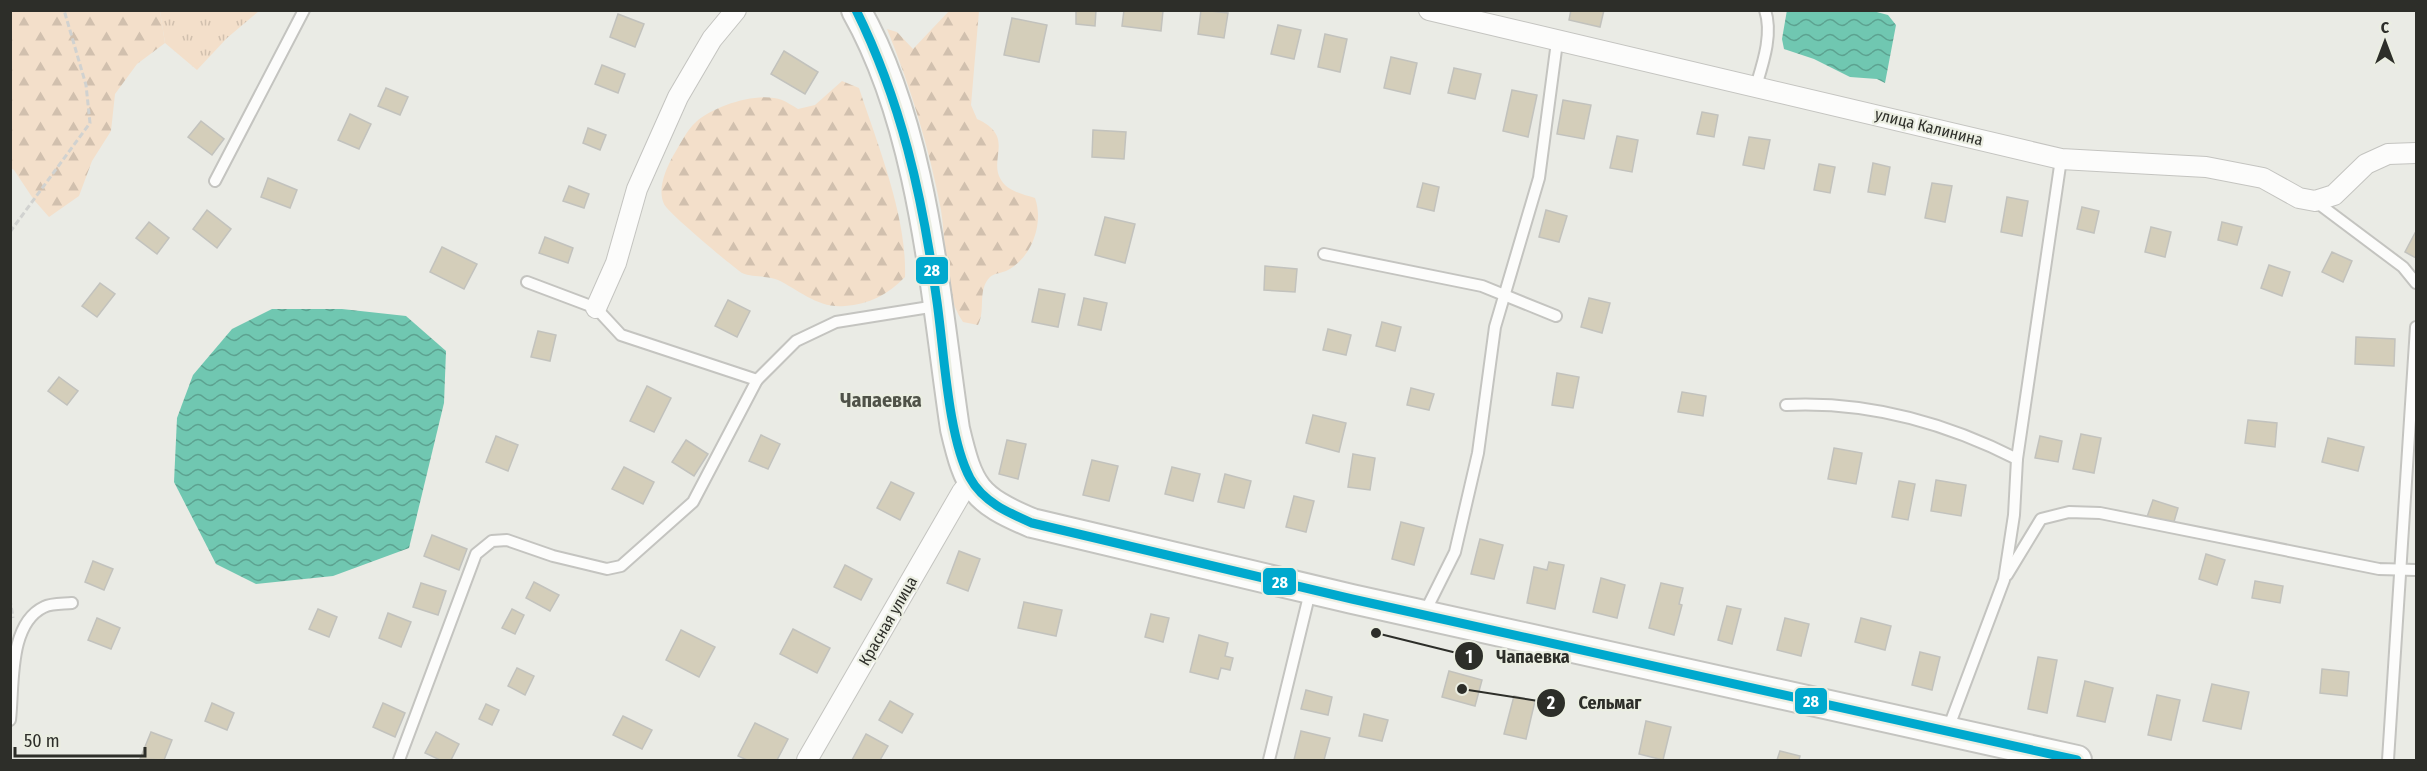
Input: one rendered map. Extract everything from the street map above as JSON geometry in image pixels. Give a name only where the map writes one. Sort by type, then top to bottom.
[{"type":"street","points":[[596,308],[616,263],[637,189],[678,97],[712,39],[736,10]]},
{"type":"street","points":[[856,10],[869,33],[891,91],[912,160],[955,429],[970,482],[982,497],[1002,510],[1032,523],[1311,589],[2077,760]]},
{"type":"street","name":"улица Калинина","points":[[1429,10],[2061,159],[2206,166],[2263,178],[2299,198],[2315,201]]},
{"type":"street","points":[[2315,201],[2334,195],[2366,165],[2388,154],[2416,153]]},
{"type":"street","name":"Красная улица","points":[[807,760],[962,492],[970,482]]},
{"type":"lane","points":[[215,181],[303,10]]},
{"type":"lane","points":[[1756,86],[1765,58],[1769,21],[1765,10]]},
{"type":"lane","points":[[1423,615],[1455,552],[1478,453],[1495,327],[1539,178],[1557,42]]},
{"type":"lane","points":[[2004,580],[2013,515],[2017,459],[2061,159]]},
{"type":"lane","points":[[2315,201],[2403,267],[2416,283]]},
{"type":"lane","points":[[1324,254],[1482,286],[1556,316]]},
{"type":"lane","points":[[527,282],[596,308],[621,335],[757,380]]},
{"type":"lane","points":[[399,760],[476,554],[492,542],[507,540],[554,556],[607,569],[621,566],[693,502],[757,380],[796,341],[836,322],[936,306]]},
{"type":"lane","points":[[2388,760],[2416,327]]},
{"type":"lane","points":[[1786,405],[1820,404],[1875,408],[1974,437],[2017,459]]},
{"type":"lane","points":[[1947,732],[2004,580],[2041,519],[2069,512],[2100,513],[2379,569],[2416,570]]},
{"type":"lane","points":[[1269,760],[1311,589]]},
{"type":"lane","points":[[10,720],[17,651],[25,623],[45,607],[72,603]]},
{"type":"path","points":[[10,232],[90,123],[86,85],[64,10]]},
{"type":"green space","points":[[11,10],[160,11],[165,43],[137,64],[115,94],[111,131],[92,161],[79,196],[49,217],[11,168]]},
{"type":"green space","points":[[950,10],[979,11],[971,105],[977,119],[989,126],[996,134],[999,142],[997,168],[999,176],[1011,190],[1035,198],[1038,218],[1034,238],[1024,257],[1008,270],[992,276],[986,282],[978,325],[963,322],[952,297],[946,268],[941,210],[931,164],[904,73],[887,29],[897,32],[913,49]]},
{"type":"green space","points":[[160,11],[259,11],[227,38],[197,70],[165,43]]},
{"type":"green space","points":[[842,81],[859,88],[890,181],[901,230],[905,277],[885,294],[870,301],[836,306],[818,302],[774,278],[742,273],[668,209],[661,192],[665,173],[673,156],[689,130],[704,116],[737,102],[761,97],[782,100],[798,109],[815,105]]},
{"type":"water","points":[[1787,10],[1873,11],[1888,15],[1896,25],[1885,83],[1877,79],[1850,77],[1814,59],[1784,49],[1782,39]]},
{"type":"water","points":[[272,309],[342,309],[406,316],[446,351],[444,403],[409,548],[333,576],[256,584],[216,564],[174,482],[177,418],[193,375],[232,329]]},
{"type":"building","points":[[1076,10],[1096,10],[1095,26],[1076,24]]},
{"type":"building","points":[[1124,10],[1163,11],[1161,31],[1122,26]]},
{"type":"building","points":[[1201,10],[1228,13],[1224,38],[1198,34]]},
{"type":"building","points":[[1571,10],[1604,10],[1600,27],[1569,20]]},
{"type":"building","points":[[618,14],[644,24],[635,47],[610,37]]},
{"type":"building","points":[[1012,18],[1047,25],[1039,62],[1004,55]]},
{"type":"building","points":[[1278,25],[1301,30],[1294,59],[1271,54]]},
{"type":"building","points":[[1325,34],[1347,39],[1340,72],[1318,67]]},
{"type":"building","points":[[784,51],[818,72],[805,94],[771,74]]},
{"type":"building","points":[[1391,57],[1417,63],[1410,94],[1384,88]]},
{"type":"building","points":[[602,65],[625,74],[618,93],[595,84]]},
{"type":"building","points":[[1454,68],[1481,74],[1475,99],[1448,93]]},
{"type":"building","points":[[386,88],[408,97],[400,115],[378,106]]},
{"type":"building","points":[[1512,90],[1537,95],[1528,137],[1503,131]]},
{"type":"building","points":[[1563,100],[1591,105],[1584,139],[1557,134]]},
{"type":"building","points":[[1702,112],[1718,115],[1714,137],[1697,134]]},
{"type":"building","points":[[350,114],[371,124],[359,149],[338,140]]},
{"type":"building","points":[[201,121],[224,139],[212,155],[188,137]]},
{"type":"building","points":[[588,128],[606,135],[600,150],[583,143]]},
{"type":"building","points":[[1093,130],[1126,132],[1124,159],[1092,157]]},
{"type":"building","points":[[1617,136],[1638,140],[1632,172],[1610,168]]},
{"type":"building","points":[[1749,137],[1770,140],[1764,169],[1743,165]]},
{"type":"building","points":[[1873,163],[1890,167],[1885,195],[1868,192]]},
{"type":"building","points":[[1819,164],[1835,167],[1830,193],[1814,190]]},
{"type":"building","points":[[268,178],[297,190],[290,208],[261,197]]},
{"type":"building","points":[[1423,183],[1439,187],[1434,211],[1417,207]]},
{"type":"building","points":[[1932,183],[1952,186],[1945,222],[1925,218]]},
{"type":"building","points":[[569,186],[589,194],[584,208],[563,201]]},
{"type":"building","points":[[2007,197],[2028,201],[2022,236],[2001,232]]},
{"type":"building","points":[[2082,207],[2099,211],[2094,233],[2077,229]]},
{"type":"building","points":[[207,210],[231,229],[217,248],[193,229]]},
{"type":"building","points":[[1546,210],[1567,216],[1559,242],[1539,237]]},
{"type":"building","points":[[1105,217],[1135,224],[1125,263],[1095,255]]},
{"type":"building","points":[[149,222],[169,238],[157,254],[136,238]]},
{"type":"building","points":[[2222,222],[2242,227],[2237,245],[2218,240]]},
{"type":"building","points":[[2151,227],[2171,232],[2165,257],[2145,252]]},
{"type":"building","points":[[2416,234],[2416,258],[2405,252]]},
{"type":"building","points":[[545,237],[573,248],[568,263],[539,253]]},
{"type":"building","points":[[442,247],[477,264],[464,289],[430,272]]},
{"type":"building","points":[[2332,252],[2352,261],[2343,282],[2322,272]]},
{"type":"building","points":[[2269,265],[2290,272],[2282,296],[2261,288]]},
{"type":"building","points":[[1265,266],[1297,269],[1295,292],[1264,290]]},
{"type":"building","points":[[100,283],[115,294],[97,317],[82,306]]},
{"type":"building","points":[[1039,289],[1065,294],[1058,327],[1032,322]]},
{"type":"building","points":[[1084,298],[1107,303],[1101,330],[1078,325]]},
{"type":"building","points":[[1589,298],[1610,303],[1602,333],[1581,327]]},
{"type":"building","points":[[728,300],[750,311],[737,337],[715,326]]},
{"type":"building","points":[[1382,322],[1401,327],[1395,351],[1376,346]]},
{"type":"building","points":[[1328,329],[1351,335],[1346,355],[1323,350]]},
{"type":"building","points":[[538,331],[556,335],[550,361],[531,357]]},
{"type":"building","points":[[2356,337],[2395,339],[2394,366],[2355,364]]},
{"type":"building","points":[[1557,373],[1579,377],[1573,408],[1552,405]]},
{"type":"building","points":[[59,377],[78,391],[67,405],[48,391]]},
{"type":"building","points":[[647,386],[671,398],[654,432],[630,421]]},
{"type":"building","points":[[1411,388],[1434,394],[1429,410],[1407,405]]},
{"type":"building","points":[[1682,392],[1706,396],[1703,416],[1678,412]]},
{"type":"building","points":[[1313,415],[1346,423],[1339,452],[1306,443]]},
{"type":"building","points":[[2248,420],[2277,423],[2275,447],[2245,443]]},
{"type":"building","points":[[2081,434],[2101,438],[2094,473],[2073,469]]},
{"type":"building","points":[[761,435],[780,444],[768,469],[749,461]]},
{"type":"building","points":[[496,436],[518,445],[508,471],[486,462]]},
{"type":"building","points":[[2040,436],[2062,441],[2058,462],[2035,458]]},
{"type":"building","points":[[2328,438],[2364,447],[2358,471],[2322,462]]},
{"type":"building","points":[[686,440],[708,454],[694,476],[672,462]]},
{"type":"building","points":[[1007,440],[1026,444],[1018,479],[999,474]]},
{"type":"building","points":[[1834,448],[1862,453],[1856,484],[1828,479]]},
{"type":"building","points":[[1353,454],[1375,458],[1370,490],[1348,487]]},
{"type":"building","points":[[1092,460],[1118,466],[1109,501],[1083,495]]},
{"type":"building","points":[[624,467],[654,482],[643,504],[612,489]]},
{"type":"building","points":[[1172,467],[1200,474],[1193,501],[1165,494]]},
{"type":"building","points":[[1225,474],[1251,481],[1244,508],[1218,502]]},
{"type":"building","points":[[1936,480],[1966,485],[1961,516],[1931,511]]},
{"type":"building","points":[[1899,481],[1915,484],[1908,520],[1892,517]]},
{"type":"building","points":[[891,482],[914,493],[900,520],[877,508]]},
{"type":"building","points":[[1294,496],[1314,501],[1306,532],[1286,527]]},
{"type":"building","points":[[2153,500],[2178,508],[2173,525],[2147,517]]},
{"type":"building","points":[[1401,522],[1424,528],[1414,565],[1392,559]]},
{"type":"building","points":[[432,535],[467,549],[459,570],[424,556]]},
{"type":"building","points":[[1480,539],[1503,545],[1494,579],[1471,574]]},
{"type":"building","points":[[959,551],[980,559],[968,591],[947,583]]},
{"type":"building","points":[[2206,554],[2225,560],[2217,585],[2199,579]]},
{"type":"building","points":[[93,561],[113,569],[104,590],[85,582]]},
{"type":"building","points":[[1549,562],[1564,565],[1555,609],[1527,603],[1534,567],[1547,570]]},
{"type":"building","points":[[845,565],[872,579],[861,600],[834,587]]},
{"type":"building","points":[[1601,578],[1625,585],[1617,618],[1593,612]]},
{"type":"building","points":[[2255,581],[2283,586],[2280,603],[2252,598]]},
{"type":"building","points":[[534,582],[559,595],[550,611],[526,598]]},
{"type":"building","points":[[421,583],[446,591],[438,615],[413,607]]},
{"type":"building","points":[[1661,583],[1683,588],[1679,604],[1682,605],[1674,635],[1649,628]]},
{"type":"building","points":[[1024,602],[1062,610],[1056,636],[1018,628]]},
{"type":"building","points":[[1727,606],[1741,609],[1732,644],[1718,640]]},
{"type":"building","points":[[318,609],[337,617],[329,637],[309,629]]},
{"type":"building","points":[[512,609],[524,615],[515,634],[502,628]]},
{"type":"building","points":[[388,613],[411,622],[401,647],[379,638]]},
{"type":"building","points":[[1151,614],[1169,618],[1163,642],[1145,637]]},
{"type":"building","points":[[97,618],[120,628],[111,649],[88,640]]},
{"type":"building","points":[[1785,618],[1809,624],[1801,656],[1777,650]]},
{"type":"building","points":[[1861,618],[1891,626],[1885,650],[1855,642]]},
{"type":"building","points":[[793,629],[830,648],[817,673],[780,654]]},
{"type":"building","points":[[681,630],[715,647],[699,677],[666,660]]},
{"type":"building","points":[[1199,635],[1228,643],[1225,656],[1233,658],[1230,670],[1221,668],[1218,679],[1190,672]]},
{"type":"building","points":[[1920,652],[1940,657],[1932,690],[1912,685]]},
{"type":"building","points":[[2038,657],[2057,660],[2047,713],[2028,709]]},
{"type":"building","points":[[517,668],[534,676],[525,695],[508,686]]},
{"type":"building","points":[[2322,669],[2349,672],[2347,696],[2320,693]]},
{"type":"building","points":[[1449,671],[1482,680],[1475,706],[1442,697]]},
{"type":"building","points":[[2085,681],[2113,688],[2105,722],[2077,716]]},
{"type":"building","points":[[2212,684],[2249,692],[2241,729],[2203,721]]},
{"type":"building","points":[[1306,690],[1332,697],[1328,715],[1301,709]]},
{"type":"building","points":[[2157,695],[2180,700],[2171,740],[2148,735]]},
{"type":"building","points":[[1514,696],[1535,701],[1526,739],[1504,734]]},
{"type":"building","points":[[890,701],[913,714],[902,733],[879,720]]},
{"type":"building","points":[[212,703],[234,713],[227,730],[205,721]]},
{"type":"building","points":[[383,703],[405,713],[395,737],[373,727]]},
{"type":"building","points":[[486,704],[499,710],[492,725],[479,719]]},
{"type":"building","points":[[1364,714],[1388,720],[1382,741],[1359,736]]},
{"type":"building","points":[[623,716],[652,730],[642,749],[613,735]]},
{"type":"building","points":[[1646,721],[1671,727],[1663,760],[1639,754]]},
{"type":"building","points":[[755,723],[788,739],[777,760],[747,760],[738,756]]},
{"type":"building","points":[[1301,731],[1330,738],[1324,760],[1294,760]]},
{"type":"building","points":[[151,732],[172,740],[164,760],[140,759]]},
{"type":"building","points":[[436,732],[459,744],[451,760],[440,760],[425,753]]},
{"type":"building","points":[[866,734],[888,746],[880,760],[852,760]]},
{"type":"building","points":[[1780,751],[1800,756],[1799,760],[1777,760]]},
{"type":"transit line","name":"28","points":[[856,10],[886,79],[908,149],[924,221],[951,415],[962,460],[975,486],[997,506],[1032,523],[1352,599],[2077,760]]},
{"type":"place","name":"Чапаевка","points":[[1376,633]]},
{"type":"place","name":"Сельмаг","points":[[1462,689]]},
{"type":"district","name":"Чапаевка","points":[[881,400]]}]
